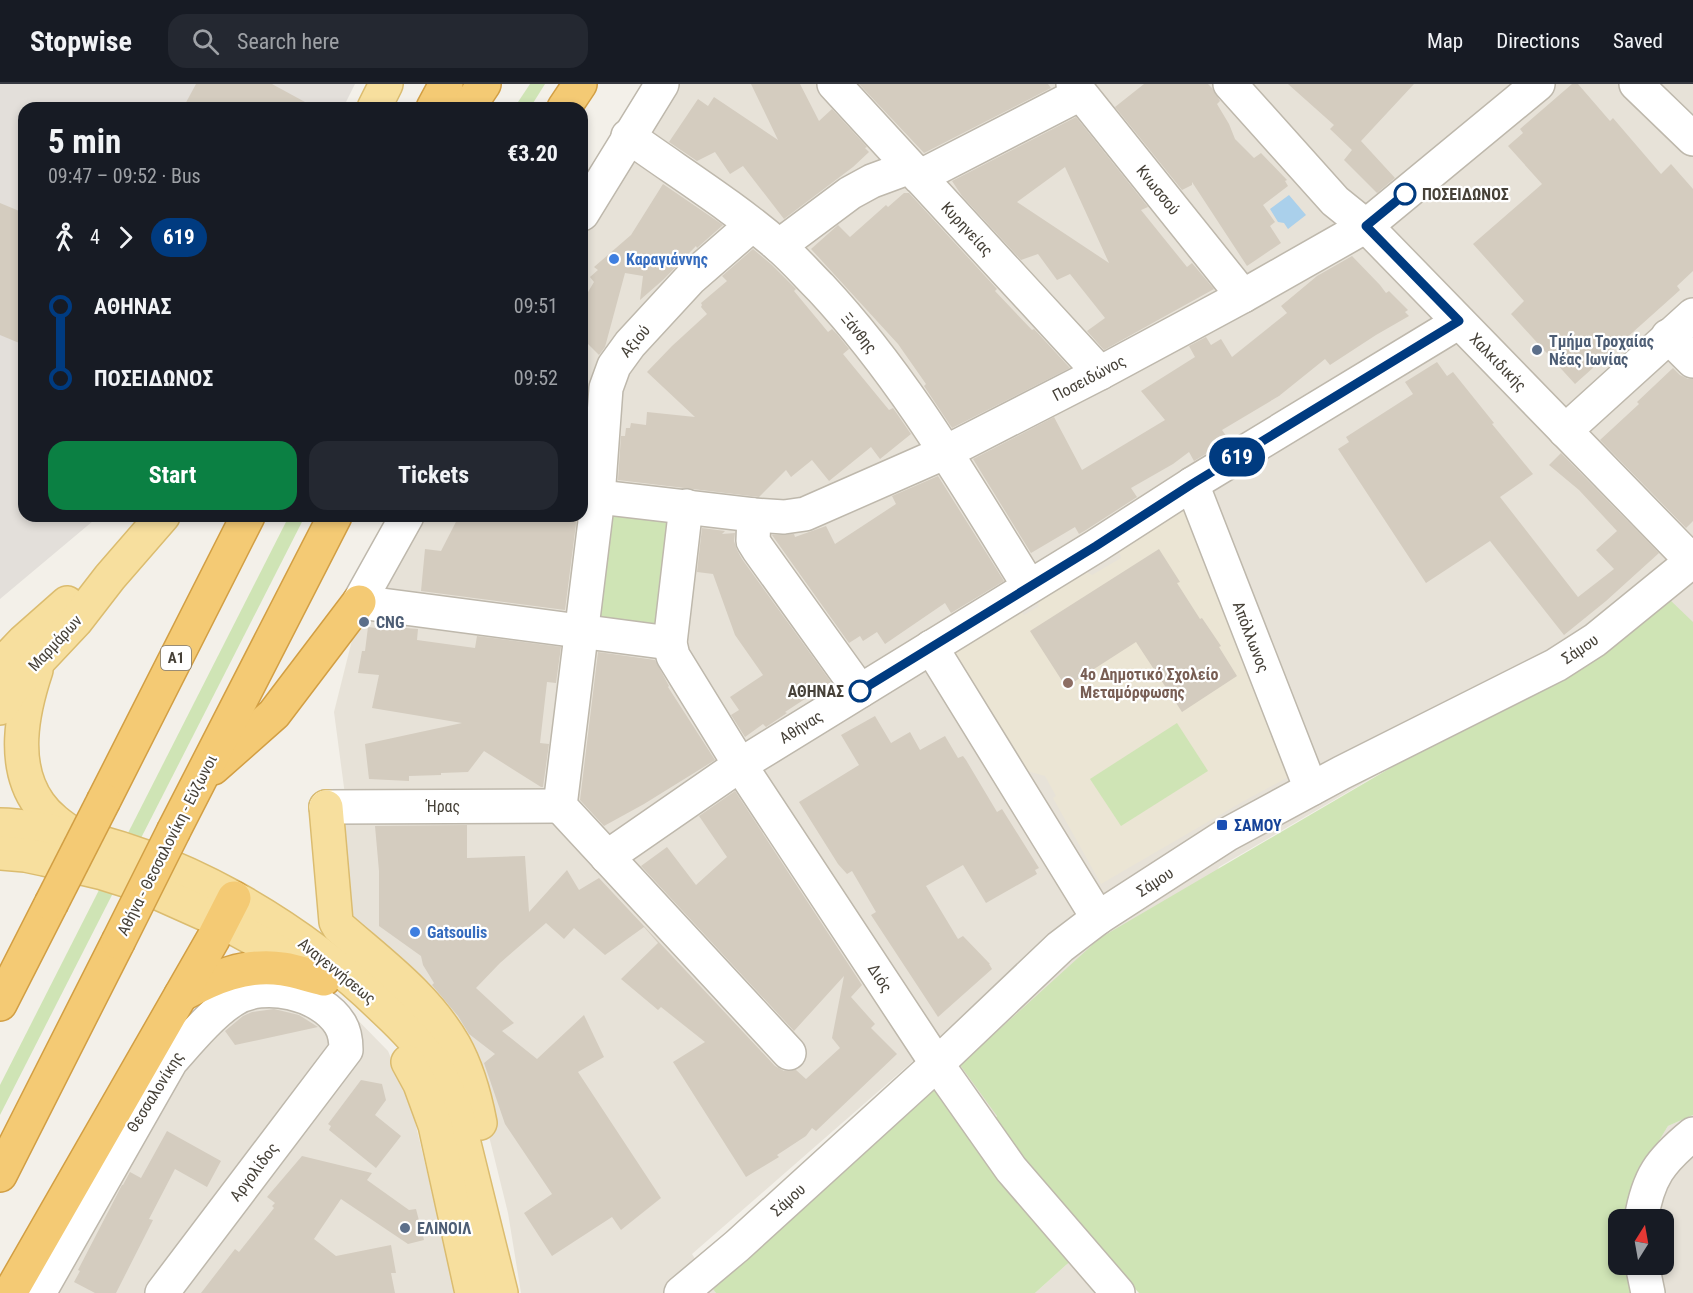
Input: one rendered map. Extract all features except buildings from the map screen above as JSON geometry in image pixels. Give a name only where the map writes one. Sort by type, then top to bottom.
[{"type":"highway","points":[[437,102],[446,84]]},
{"type":"highway","points":[[472,102],[484,84]]},
{"type":"highway","points":[[568,102],[580,84]]},
{"type":"highway","name":"Α1","points":[[0,1004],[245,522]]},
{"type":"highway","name":"Αθήνα - Θεσσαλονίκη - Εύζωνοι","points":[[0,1175],[332,522]]},
{"type":"highway","points":[[200,779],[274,714],[359,602]]},
{"type":"highway","points":[[10,1293],[228,910]]},
{"type":"highway","points":[[181,995],[205,981],[235,971],[260,967],[283,969],[324,979]]},
{"type":"main road","points":[[377,102],[386,84]]},
{"type":"main road","name":"Μαρμάρων","points":[[0,708],[12,689],[76,621],[110,577],[158,522]]},
{"type":"main road","name":"Μαρμάρων","points":[[0,666],[64,605],[110,577]]},
{"type":"main road","points":[[41,658],[23,719],[23,760],[30,788],[38,803],[75,836]]},
{"type":"main road","points":[[326,807],[335,914],[339,927],[393,974],[438,1021],[454,1046],[466,1073],[477,1106],[502,1225],[512,1293]]},
{"type":"main road","name":"Αναγεννήσεως","points":[[0,825],[29,827],[75,836],[147,857],[190,876],[228,910],[292,959],[324,979],[382,1028],[414,1070],[428,1104],[435,1125],[472,1293]]},
{"type":"main road","name":"Αναγεννήσεως","points":[[0,853],[55,861],[228,910],[308,945],[366,992],[431,1060],[450,1095],[501,1293]]},
{"type":"street","points":[[588,204],[662,84]]},
{"type":"street","name":"Κυρηνείας","points":[[834,84],[1100,373]]},
{"type":"street","name":"Χαλκιδικής","points":[[1230,84],[1335,201],[1366,226],[1692,561]]},
{"type":"street","name":"Ποσειδώνος","points":[[590,496],[753,515],[784,517],[805,514],[946,452],[1100,373],[1366,226],[1538,84]]},
{"type":"street","points":[[1636,84],[1693,139]]},
{"type":"street","points":[[779,246],[850,193],[872,182],[914,172],[1076,89]]},
{"type":"street","name":"Κνωσσού","points":[[1076,89],[1243,296]]},
{"type":"street","name":"Ξάνθης","points":[[628,136],[779,246],[847,317],[903,390],[946,452],[1029,586]]},
{"type":"street","name":"Αξιού","points":[[560,806],[583,631],[590,496],[606,388],[614,366],[630,344],[690,279],[752,225]]},
{"type":"street","points":[[1565,431],[1693,315]]},
{"type":"street","name":"Αθήνας","points":[[606,856],[740,765],[1459,321]]},
{"type":"street","points":[[1668,336],[1693,361]]},
{"type":"street","name":"Απόλλωνος","points":[[1192,484],[1311,789]]},
{"type":"street","points":[[404,522],[359,602],[670,644],[686,506]]},
{"type":"street","points":[[753,515],[753,541],[860,691]]},
{"type":"street","name":"Σάμου","points":[[681,1293],[737,1246],[937,1064],[1060,947],[1098,918],[1228,834],[1311,789],[1556,665],[1595,640],[1692,561]]},
{"type":"street","name":"Διός","points":[[670,644],[674,656],[740,765],[937,1064],[1011,1169],[1118,1293]]},
{"type":"street","points":[[931,647],[1098,918]]},
{"type":"street","points":[[560,806],[789,1053]]},
{"type":"street","name":"Ήρας","points":[[326,807],[560,806]]},
{"type":"street","name":"Θεσσαλονίκης","points":[[39,1293],[171,1061],[233,999],[256,990],[283,991],[310,1000],[330,1011],[341,1025],[346,1038],[346,1050]]},
{"type":"street","name":"Αργολίδος","points":[[162,1293],[346,1050]]},
{"type":"street","points":[[1643,1209],[1652,1181],[1663,1161],[1693,1134]]},
{"type":"street","points":[[1644,1275],[1648,1293]]},
{"type":"shaded area","points":[[0,84],[355,84],[346,102],[18,102],[18,522],[92,522],[0,599]]},
{"type":"shaded area","points":[[676,84],[1693,84],[1693,784],[1403,760],[1219,867],[1139,992],[993,1119],[936,1041],[692,1254],[716,1293],[521,1293],[508,1213],[486,1124],[346,921],[345,795],[334,712],[355,628],[417,522],[588,522],[588,226],[646,127]]},
{"type":"shaded area","name":"4ο Δημοτικό Σχολείο Μεταμόρφωσης","points":[[1182,508],[1188,510],[1292,775],[1101,884],[1053,798],[1056,796],[1045,776],[1027,771],[954,652],[1020,610],[1024,615],[1039,606],[1036,600],[1083,570],[1092,575],[1121,558],[1119,550]]},
{"type":"shaded area","points":[[237,981],[342,1004],[388,1051],[411,1105],[456,1293],[47,1293],[166,1057],[196,1007]]},
{"type":"shaded area","points":[[1693,1115],[1693,1293],[1635,1293],[1633,1275],[1674,1275],[1674,1209],[1632,1209],[1645,1164],[1668,1126]]},
{"type":"shaded area","points":[[1093,1244],[1136,1293],[1035,1293],[1066,1265]]},
{"type":"green space","points":[[530,84],[545,84],[534,102],[518,102]]},
{"type":"green space","points":[[590,510],[688,522],[680,651],[593,638]]},
{"type":"green space","points":[[286,522],[302,522],[0,1115],[0,1085]]},
{"type":"green space","points":[[1669,599],[1693,622],[1693,1115],[1668,1126],[1645,1164],[1632,1209],[1608,1209],[1608,1275],[1633,1275],[1635,1293],[1139,1293],[1093,1244],[1035,1293],[716,1293],[713,1289],[933,1087],[973,1141],[997,1116],[960,1065],[1100,938],[1404,760],[1572,667]]},
{"type":"green space","points":[[1177,723],[1208,771],[1121,826],[1090,779]]},
{"type":"water","points":[[1289,195],[1306,215],[1288,229],[1284,223],[1278,222],[1270,209]]},
{"type":"bus line","name":"619","points":[[860,691],[1459,321],[1366,226],[1405,194]]},
{"type":"place","name":"ΠΟΣΕΙΔΩΝΟΣ","points":[[1405,194]]},
{"type":"place","name":"Καραγιάννης","points":[[614,259]]},
{"type":"place","name":"Τμήμα Τροχαίας Νέας Ιωνίας","points":[[1537,350]]},
{"type":"place","name":"CNG","points":[[364,622]]},
{"type":"place","name":"4ο Δημοτικό Σχολείο Μεταμόρφωσης","points":[[1068,683]]},
{"type":"place","name":"ΑΘΗΝΑΣ","points":[[860,691]]},
{"type":"place","name":"ΣΑΜΟΥ","points":[[1222,825]]},
{"type":"place","name":"Gatsoulis","points":[[415,932]]},
{"type":"place","name":"ΕΛΙΝΟΙΛ","points":[[405,1228]]}]
